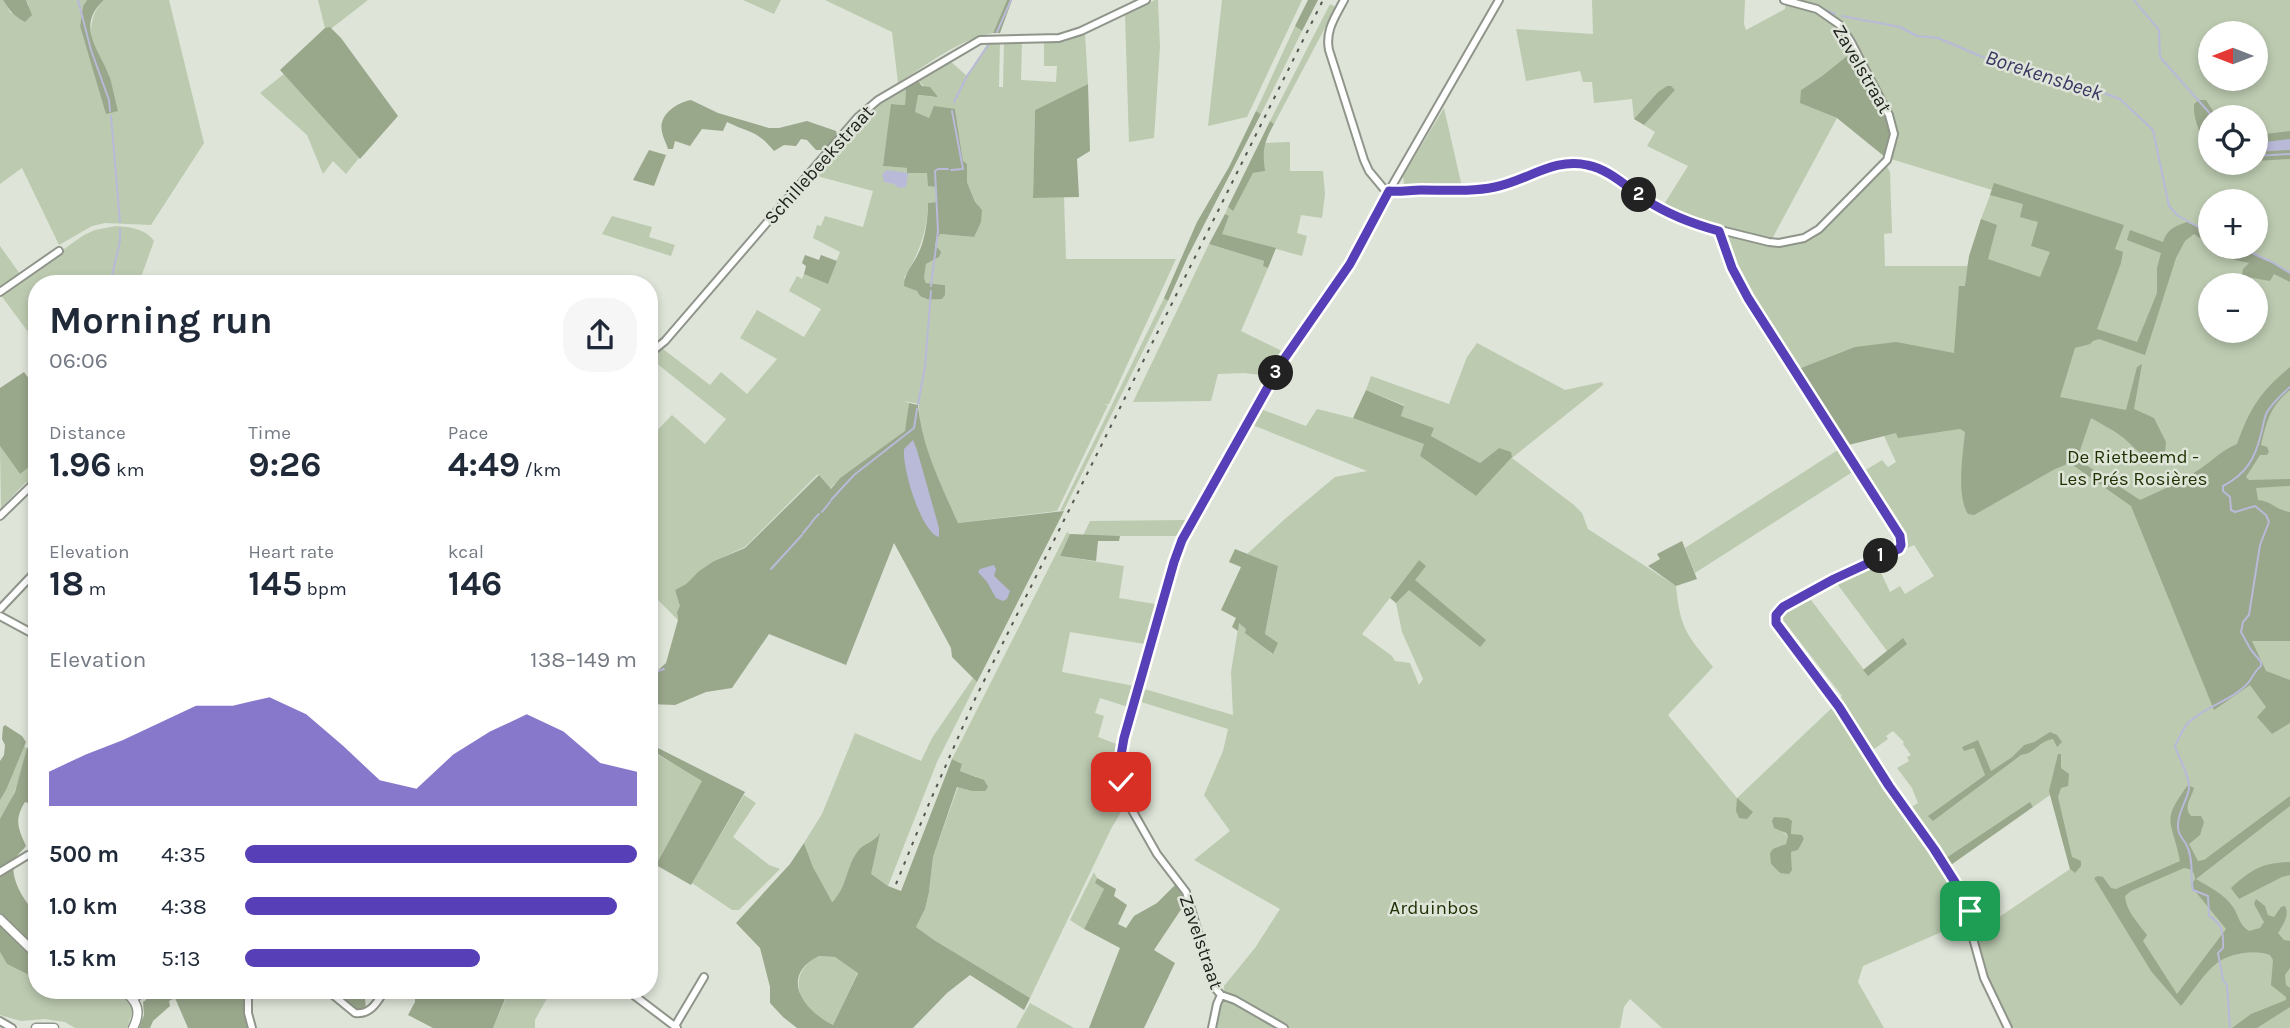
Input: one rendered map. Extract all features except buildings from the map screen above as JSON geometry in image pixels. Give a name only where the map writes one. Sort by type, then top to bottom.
[{"type":"main road","points":[[0,919],[28,946]]},
{"type":"main road","points":[[133,1028],[139,1011],[135,999]]},
{"type":"main road","points":[[36,1028],[54,1028]]},
{"type":"street","name":"Schillebeekstraat","points":[[658,347],[858,117],[878,100],[979,40],[1071,36],[1146,0]]},
{"type":"street","points":[[1344,0],[1329,29],[1329,50],[1364,160],[1378,184],[1389,191],[1499,0]]},
{"type":"street","name":"Zavelstraat","points":[[1212,1028],[1221,995],[1215,988],[1186,892],[1157,854],[1128,803],[1121,782],[1120,761],[1124,738],[1182,540],[1282,362],[1350,264],[1389,191],[1476,190],[1515,182],[1565,163],[1587,164],[1600,169],[1667,213],[1719,231],[1779,243],[1804,237],[1819,229],[1887,160],[1894,134],[1889,115],[1840,24],[1817,9],[1784,0]]},
{"type":"street","points":[[1719,231],[1732,268],[1748,298],[1897,530],[1901,541],[1900,548],[1783,607],[1776,615],[1779,628],[1839,707],[1965,898],[1984,978],[2008,1028]]},
{"type":"street","points":[[0,292],[59,251]]},
{"type":"street","points":[[0,516],[28,489]]},
{"type":"street","points":[[0,609],[28,581]]},
{"type":"street","points":[[0,616],[28,631]]},
{"type":"street","points":[[0,872],[28,855]]},
{"type":"street","points":[[639,999],[676,1027],[704,977]]},
{"type":"street","points":[[1221,995],[1284,1028]]},
{"type":"street","points":[[248,999],[252,1028]]},
{"type":"street","points":[[338,999],[360,1014],[370,1010],[378,999]]},
{"type":"street","points":[[0,1021],[12,1028]]},
{"type":"green space","points":[[0,0],[3,0],[11,13],[29,5],[26,0],[87,0],[83,6],[80,26],[107,113],[109,75],[91,38],[93,17],[99,5],[104,0],[169,0],[204,143],[151,225],[105,223],[92,226],[59,245],[22,168],[0,184]]},
{"type":"green space","points":[[3,0],[26,0],[32,15],[25,22],[12,12]]},
{"type":"green space","points":[[87,0],[104,0],[95,10],[90,30],[110,78],[118,111],[106,114],[80,26],[83,6]]},
{"type":"green space","points":[[318,0],[368,0],[332,28],[325,28]]},
{"type":"green space","points":[[743,0],[781,0],[774,14]]},
{"type":"green space","points":[[825,0],[1007,0],[993,33],[955,47],[898,83],[892,32]]},
{"type":"green space","points":[[1007,0],[1012,0],[1000,33],[993,33]]},
{"type":"green space","points":[[1158,0],[1160,47],[1154,138],[1129,142],[1125,14]]},
{"type":"green space","points":[[1222,0],[1302,0],[1247,117],[1208,126]]},
{"type":"green space","points":[[1308,0],[1318,0],[1302,31],[1295,26]]},
{"type":"green space","points":[[1592,0],[1745,0],[1746,30],[1785,9],[1786,3],[1819,14],[1839,31],[1852,52],[1801,90],[1801,103],[1837,118],[1772,239],[1700,222],[1663,206],[1688,166],[1647,146],[1655,132],[1644,125],[1675,90],[1657,93],[1634,119],[1632,99],[1594,103],[1592,82],[1583,82],[1580,71],[1526,81],[1516,29],[1593,34]]},
{"type":"green space","name":"De Rietbeemd - Les Prés Rosières","points":[[1796,0],[2290,0],[2290,1028],[2011,1028],[1987,980],[1974,934],[2070,869],[2050,795],[2033,807],[2030,803],[1943,860],[1907,810],[1918,803],[1912,788],[1897,768],[1909,761],[1907,757],[1911,755],[1904,742],[1893,731],[1886,736],[1888,739],[1870,752],[1836,701],[1842,696],[1780,616],[1787,608],[1808,596],[1868,675],[1903,638],[1887,651],[1835,581],[1876,562],[1890,592],[1900,586],[1905,594],[1934,576],[1914,545],[1905,549],[1902,533],[1861,473],[1882,460],[1888,467],[1896,462],[1884,436],[1844,446],[1749,297],[1724,237],[1730,235],[1780,245],[1817,235],[1886,165],[1890,172],[1892,233],[1884,234],[1885,266],[1967,266],[1992,190],[1891,159],[1896,135],[1891,112],[1842,23],[1827,11]],"holes":[[[2049,733],[2050,739],[1929,815],[1985,775],[1974,748],[1990,772],[2024,745]]]},
{"type":"green space","points":[[1330,4],[1336,7],[1274,124],[1270,121]]},
{"type":"green space","points":[[1295,26],[1302,31],[1261,114],[1256,111]]},
{"type":"green space","points":[[330,27],[398,116],[360,159],[280,70],[325,28]]},
{"type":"green space","points":[[1085,33],[1088,84],[1035,110],[1033,198],[1064,197],[1066,259],[1176,259],[1109,404],[1103,404],[1108,405],[1057,511],[958,523],[938,480],[922,435],[919,404],[904,401],[909,403],[906,431],[840,478],[830,489],[818,474],[745,547],[714,561],[675,590],[681,606],[677,612],[678,620],[658,600],[658,430],[672,415],[705,444],[726,419],[658,364],[658,352],[663,349],[710,385],[721,372],[747,394],[777,359],[740,338],[757,310],[804,337],[821,309],[789,291],[797,276],[802,279],[804,274],[828,283],[840,252],[813,238],[817,225],[821,226],[825,216],[863,227],[873,191],[813,175],[868,112],[906,86],[905,105],[892,104],[883,166],[907,168],[907,173],[928,173],[937,186],[936,202],[928,203],[921,242],[904,278],[924,299],[942,299],[945,285],[926,283],[926,264],[939,257],[935,244],[940,234],[974,237],[975,202],[967,182],[967,165],[963,161],[955,109],[929,119],[914,112],[917,95],[934,97],[917,79],[949,60],[967,76],[988,43],[1000,42],[999,87],[1003,87],[1004,42],[1022,42],[1021,80],[1056,82],[1057,66],[1044,66],[1044,43],[1064,42]]},
{"type":"green space","points":[[1852,52],[1886,116],[1889,143],[1885,157],[1837,118],[1800,103],[1801,90]]},
{"type":"green space","points":[[284,74],[359,158],[346,174],[333,161],[323,174],[307,135],[260,93]]},
{"type":"green space","points":[[917,79],[922,86],[930,87],[938,97],[918,95],[915,112],[929,118],[934,106],[955,109],[963,161],[967,164],[967,182],[975,202],[982,210],[981,222],[974,237],[940,234],[935,244],[941,252],[939,257],[926,264],[926,283],[945,285],[942,299],[924,298],[917,291],[904,286],[907,273],[923,243],[928,203],[936,202],[937,187],[928,186],[927,173],[907,173],[907,168],[883,166],[891,104],[905,105],[906,86]]},
{"type":"green space","points":[[1088,84],[1090,151],[1077,159],[1079,197],[1033,198],[1035,110]]},
{"type":"green space","points":[[1667,86],[1675,90],[1644,125],[1634,119],[1657,93]]},
{"type":"green space","points":[[691,100],[718,113],[769,128],[807,121],[836,131],[837,134],[824,150],[816,150],[807,140],[801,139],[796,146],[784,145],[774,151],[757,135],[727,122],[723,131],[702,129],[690,146],[675,141],[673,149],[668,149],[661,126],[665,115],[674,107]]},
{"type":"green space","points":[[2199,100],[2206,100],[2209,105],[2198,105],[2198,127],[2196,122],[2194,104]]},
{"type":"green space","points":[[1444,108],[1462,187],[1404,184],[1403,176]]},
{"type":"green space","points":[[1256,111],[1261,114],[1188,256],[1168,301],[1164,298],[1197,222],[1229,167]]},
{"type":"green space","points":[[1270,121],[1274,124],[1265,147],[1265,171],[1253,173],[1233,211],[1228,207]]},
{"type":"green space","points":[[2290,131],[2290,159],[2268,160],[2268,134]]},
{"type":"green space","points":[[1290,142],[1290,171],[1323,171],[1325,194],[1322,218],[1301,215],[1297,233],[1307,236],[1302,256],[1221,234],[1229,217],[1225,214],[1228,207],[1233,210],[1253,173],[1264,171],[1264,143]]},
{"type":"green space","points":[[649,150],[666,155],[654,186],[633,180]]},
{"type":"green space","points":[[1994,183],[2124,225],[2115,249],[2123,252],[2121,263],[2097,329],[2137,342],[2157,293],[2157,268],[2161,253],[2127,240],[2130,230],[2163,242],[2167,234],[2179,225],[2187,222],[2198,227],[2198,237],[2194,234],[2185,241],[2176,258],[2145,355],[2099,339],[2075,348],[2060,397],[2126,410],[2137,367],[2142,364],[2134,409],[2154,418],[2166,442],[2165,453],[2157,456],[2145,455],[2118,433],[2091,418],[2077,459],[2140,500],[2186,478],[2237,444],[2257,401],[2290,367],[2290,390],[2274,408],[2263,436],[2261,445],[2267,447],[2269,452],[2267,455],[2260,455],[2246,477],[2249,480],[2290,479],[2290,486],[2256,488],[2258,500],[2290,512],[2290,641],[2252,641],[2266,671],[2290,680],[2290,723],[2272,734],[2257,717],[2266,707],[2250,685],[2214,710],[2131,506],[2070,463],[1974,515],[1968,514],[1961,486],[1965,432],[1960,429],[1898,438],[1896,433],[1844,446],[1796,370],[1855,347],[1896,342],[1954,353],[1959,286],[1965,286],[1969,256],[1981,219],[1997,225],[1988,259],[2040,277],[2050,252],[2031,246],[2038,222],[2020,217],[2023,204],[1990,195]]},
{"type":"green space","points":[[1225,214],[1229,216],[1222,234],[1276,248],[1268,268],[1263,266],[1264,261],[1209,244]]},
{"type":"green space","points":[[612,216],[652,227],[649,237],[675,245],[671,256],[602,234]]},
{"type":"green space","points":[[116,226],[133,228],[151,237],[154,241],[142,275],[28,275],[28,332],[0,294],[84,235]]},
{"type":"green space","points":[[1209,244],[1264,261],[1263,266],[1268,268],[1241,331],[1284,352],[1270,376],[1218,374],[1211,401],[1133,402]]},
{"type":"green space","points":[[0,246],[20,274],[0,288]]},
{"type":"green space","points":[[805,255],[819,260],[821,255],[837,261],[828,284],[804,274],[806,266],[802,263]]},
{"type":"green space","points":[[2230,259],[2265,259],[2290,272],[2290,282],[2274,274],[2270,281],[2268,273],[2242,273],[2249,263]]},
{"type":"green space","points":[[1164,298],[1168,301],[1064,510],[1060,511]]},
{"type":"green space","name":"Arduinbos","points":[[1477,343],[1565,390],[1602,382],[1603,385],[1512,458],[1574,505],[1582,513],[1588,529],[1676,586],[1686,631],[1713,667],[1668,715],[1737,798],[1835,705],[1880,777],[1960,894],[1967,912],[1967,921],[1863,966],[1858,982],[1884,1028],[1662,1028],[1630,999],[1624,1007],[1620,1028],[1215,1028],[1224,986],[1255,948],[1280,909],[1194,860],[1230,831],[1204,795],[1223,751],[1228,729],[1138,701],[1141,688],[1233,715],[1231,672],[1239,622],[1272,654],[1277,643],[1265,634],[1278,566],[1247,554],[1335,477],[1367,471],[1250,424],[1258,408],[1306,426],[1317,409],[1353,418],[1425,444],[1420,456],[1476,496],[1499,448],[1480,463],[1431,436],[1434,428],[1401,416],[1404,405],[1366,390],[1371,376],[1449,404],[1467,357]],"holes":[[[1419,560],[1414,580],[1480,647],[1409,589],[1396,603],[1402,632],[1423,679],[1419,685],[1410,663],[1395,661],[1362,634]],[[1792,821],[1791,835],[1802,835],[1804,839],[1798,850],[1791,852],[1792,870],[1780,873],[1771,864],[1777,848],[1786,844],[1788,836],[1779,829]]]},
{"type":"green space","points":[[24,372],[28,378],[28,468],[20,474],[0,446],[0,388]]},
{"type":"green space","points":[[1366,390],[1404,406],[1401,416],[1434,428],[1431,436],[1480,463],[1499,448],[1511,452],[1512,457],[1476,496],[1420,456],[1424,444],[1353,418]]},
{"type":"green space","points":[[909,403],[918,405],[928,451],[958,523],[1064,511],[977,682],[952,657],[951,648],[894,543],[846,665],[769,634],[732,688],[706,692],[675,705],[658,704],[658,670],[666,663],[678,620],[677,612],[680,606],[675,590],[714,561],[745,548],[819,475],[831,489],[840,478],[905,431]]},
{"type":"green space","points":[[0,446],[20,474],[28,468],[28,484],[26,482],[1,508]]},
{"type":"green space","points":[[1841,448],[1854,471],[1695,573],[1685,548]]},
{"type":"green space","points":[[1187,520],[1179,536],[1083,536],[1090,521]]},
{"type":"green space","points":[[1067,532],[1070,534],[1060,556],[1124,566],[1119,598],[1155,604],[1145,644],[1070,632],[1062,672],[1134,686],[1128,707],[1100,698],[1095,713],[1104,716],[1098,737],[1119,745],[1118,775],[1125,805],[1030,998],[916,927],[925,909],[933,857],[958,787],[972,791],[977,777],[960,771],[962,764],[952,759]]},
{"type":"green space","points":[[1070,534],[1120,536],[1119,541],[1098,541],[1096,561],[1060,556]]},
{"type":"green space","points":[[1682,541],[1697,579],[1676,586],[1648,566],[1660,559],[1657,554]]},
{"type":"green space","points":[[1235,549],[1278,566],[1265,634],[1278,643],[1273,654],[1245,633],[1246,629],[1239,623],[1238,631],[1232,627],[1236,618],[1221,610],[1241,567],[1229,562]]},
{"type":"green space","points":[[1419,560],[1426,566],[1415,580],[1486,640],[1480,647],[1409,590],[1396,603],[1390,598]]},
{"type":"green space","points":[[1903,638],[1907,644],[1868,676],[1863,670]]},
{"type":"green space","points":[[973,678],[977,682],[937,762],[888,886],[870,874],[878,836],[850,866],[842,893],[831,902],[804,843],[822,814],[855,733],[921,761],[932,738]]},
{"type":"green space","points":[[5,725],[22,736],[26,742],[0,800],[0,761],[4,755],[5,745],[2,739]]},
{"type":"green space","points":[[2050,732],[2057,735],[2062,742],[2057,747],[2053,739],[2044,742],[2030,753],[2021,755],[1933,821],[1928,816],[1985,775],[1974,748],[1964,751],[1962,747],[1978,740],[1991,771],[2024,745]]},
{"type":"green space","points":[[24,746],[27,748],[17,785],[0,819],[0,800]]},
{"type":"green space","points":[[27,748],[28,803],[25,802],[19,814],[18,824],[26,846],[16,857],[13,866],[19,889],[28,903],[28,974],[7,964],[0,952],[0,819],[15,792]]},
{"type":"green space","points":[[658,748],[745,792],[691,885],[658,866],[658,861],[702,781],[658,754]]},
{"type":"green space","points":[[2058,754],[2061,754],[2061,768],[2069,774],[2068,786],[2061,788],[2058,797],[2072,857],[2081,861],[2081,866],[2075,873],[2070,869],[2049,791]]},
{"type":"green space","points":[[658,755],[703,780],[658,861]]},
{"type":"green space","points":[[952,759],[962,764],[960,771],[984,780],[988,787],[985,791],[972,791],[957,787],[933,857],[925,909],[916,927],[1030,998],[1024,1010],[970,975],[947,993],[913,1028],[797,1028],[783,1017],[770,1003],[770,987],[760,948],[736,923],[790,864],[804,843],[813,867],[832,902],[841,890],[858,851],[880,833],[871,874],[901,891]],"holes":[[[819,956],[835,957],[858,973],[833,1025],[822,1019],[805,1002],[798,983],[800,973],[807,964]]]},
{"type":"green space","points":[[2188,785],[2194,788],[2188,803],[2189,813],[2191,816],[2201,816],[2204,822],[2200,835],[2189,844],[2198,861],[2204,860],[2290,796],[2290,806],[2196,879],[2225,898],[2249,931],[2260,928],[2264,922],[2254,904],[2256,899],[2265,906],[2268,915],[2274,917],[2281,907],[2285,906],[2286,916],[2278,933],[2284,940],[2290,941],[2290,968],[2285,975],[2286,985],[2290,988],[2290,1007],[2257,1028],[2232,1028],[2251,1014],[2286,1000],[2286,997],[2271,985],[2273,960],[2270,955],[2250,952],[2235,954],[2222,960],[2207,973],[2181,1006],[2151,971],[2094,878],[2103,877],[2111,888],[2116,889],[2180,861],[2170,822],[2179,797]],"holes":[[[2184,868],[2192,871],[2195,879],[2191,886],[2226,929],[2177,994],[2143,941],[2147,935],[2130,912],[2125,896]]]},
{"type":"green space","points":[[744,795],[756,803],[733,837],[769,865],[780,869],[739,910],[732,910],[692,883]]},
{"type":"green space","points":[[1737,798],[1753,812],[1747,819],[1739,818],[1736,811]]},
{"type":"green space","points":[[2030,802],[2033,807],[1948,867],[1943,860]]},
{"type":"green space","points":[[1774,817],[1788,818],[1792,821],[1791,834],[1802,835],[1804,839],[1798,850],[1791,852],[1792,870],[1789,874],[1780,873],[1771,864],[1770,853],[1786,844],[1788,836],[1774,828]]},
{"type":"green space","points":[[2290,862],[2290,875],[2239,899],[2231,888],[2258,868]]},
{"type":"green space","points":[[1094,872],[1097,878],[1095,883],[1104,889],[1084,929],[1070,920]]},
{"type":"green space","points":[[1097,878],[1116,889],[1114,896],[1127,905],[1118,924],[1126,928],[1134,916],[1157,903],[1176,884],[1186,902],[1154,950],[1175,963],[1144,1028],[1089,1028],[1120,948],[1084,929],[1104,889],[1095,883]]},
{"type":"green space","points":[[0,952],[7,964],[28,974],[28,999],[127,999],[133,1011],[127,1028],[75,1028],[65,1022],[44,1019],[21,1021],[0,1015]]},
{"type":"green space","points":[[819,956],[835,957],[858,972],[833,1025],[809,1009],[800,994],[801,973]]},
{"type":"green space","points":[[173,999],[150,1028],[139,1028],[144,1015],[143,1002]]},
{"type":"green space","points":[[175,999],[245,999],[245,1020],[249,1028],[188,1028]]},
{"type":"green space","points":[[342,999],[365,999],[366,1008],[356,1010]]},
{"type":"green space","points":[[415,999],[505,999],[493,1028],[433,1028],[408,1015]]},
{"type":"green space","points":[[506,999],[547,999],[535,1020],[535,1028],[493,1028]]},
{"type":"green space","points":[[1030,1003],[1074,1028],[1016,1028]]},
{"type":"water","points":[[2290,139],[2290,150],[2268,151],[2268,142]]},
{"type":"water","points":[[887,170],[908,173],[906,187],[899,188],[884,182],[882,174]]},
{"type":"water","points":[[913,440],[939,528],[939,537],[932,533],[919,512],[909,484],[904,449]]},
{"type":"water","points":[[994,565],[994,576],[1010,591],[1007,599],[1003,601],[996,598],[978,572]]},
{"type":"waterway","name":"Borekensbeek","points":[[78,0],[110,111]]},
{"type":"waterway","points":[[997,32],[1011,0]]},
{"type":"waterway","name":"Borekensbeek","points":[[1797,0],[1809,4]]},
{"type":"waterway","points":[[2134,0],[2159,30],[2160,57],[2202,105]]},
{"type":"waterway","name":"Borekensbeek","points":[[1821,8],[1835,14]]},
{"type":"waterway","name":"Borekensbeek","points":[[1842,16],[1900,27],[1917,36],[1938,38],[2018,72],[2076,90],[2098,91],[2120,99],[2153,130],[2169,206],[2177,215],[2198,227]]},
{"type":"waterway","points":[[954,102],[967,76],[989,44]]},
{"type":"waterway","points":[[951,170],[963,169],[952,111]]},
{"type":"waterway","name":"Borekensbeek","points":[[111,116],[120,222]]},
{"type":"waterway","points":[[2268,155],[2290,154]]},
{"type":"waterway","points":[[931,286],[938,231],[935,171],[948,169]]},
{"type":"waterway","name":"Borekensbeek","points":[[112,275],[120,229]]},
{"type":"waterway","name":"Borekensbeek","points":[[2265,259],[2290,273]]},
{"type":"waterway","points":[[918,404],[925,367],[931,291]]},
{"type":"waterway","points":[[2230,1028],[2227,985],[2223,980],[2218,953],[2223,948],[2222,934],[2217,922],[2209,916],[2208,896],[2193,890],[2189,851],[2178,830],[2189,784],[2175,746],[2188,723],[2247,685],[2261,666],[2241,632],[2243,622],[2249,615],[2260,545],[2269,522],[2266,515],[2255,506],[2235,512],[2231,510],[2230,497],[2223,491],[2223,486],[2248,465],[2256,451],[2267,412],[2290,387]]},
{"type":"waterway","points":[[831,500],[854,475],[914,428],[917,409]]},
{"type":"waterway","points":[[822,512],[830,502]]},
{"type":"waterway","points":[[815,518],[819,514]]},
{"type":"waterway","points":[[809,526],[814,519]]},
{"type":"waterway","points":[[803,533],[808,527]]},
{"type":"waterway","points":[[771,569],[802,535]]},
{"type":"waterway","points":[[658,671],[664,669]]},
{"type":"railway","points":[[896,884],[975,699],[1323,0]]},
{"type":"route","points":[[1121,782],[1120,761],[1124,738],[1182,540],[1282,362],[1350,264],[1389,191],[1476,190],[1515,182],[1565,163],[1587,164],[1600,169],[1667,213],[1719,231],[1732,268],[1748,298],[1897,530],[1901,545],[1899,549],[1834,579],[1783,607],[1776,615],[1776,623],[1839,707],[1889,786],[1934,849],[1965,898],[1970,911]]}]
